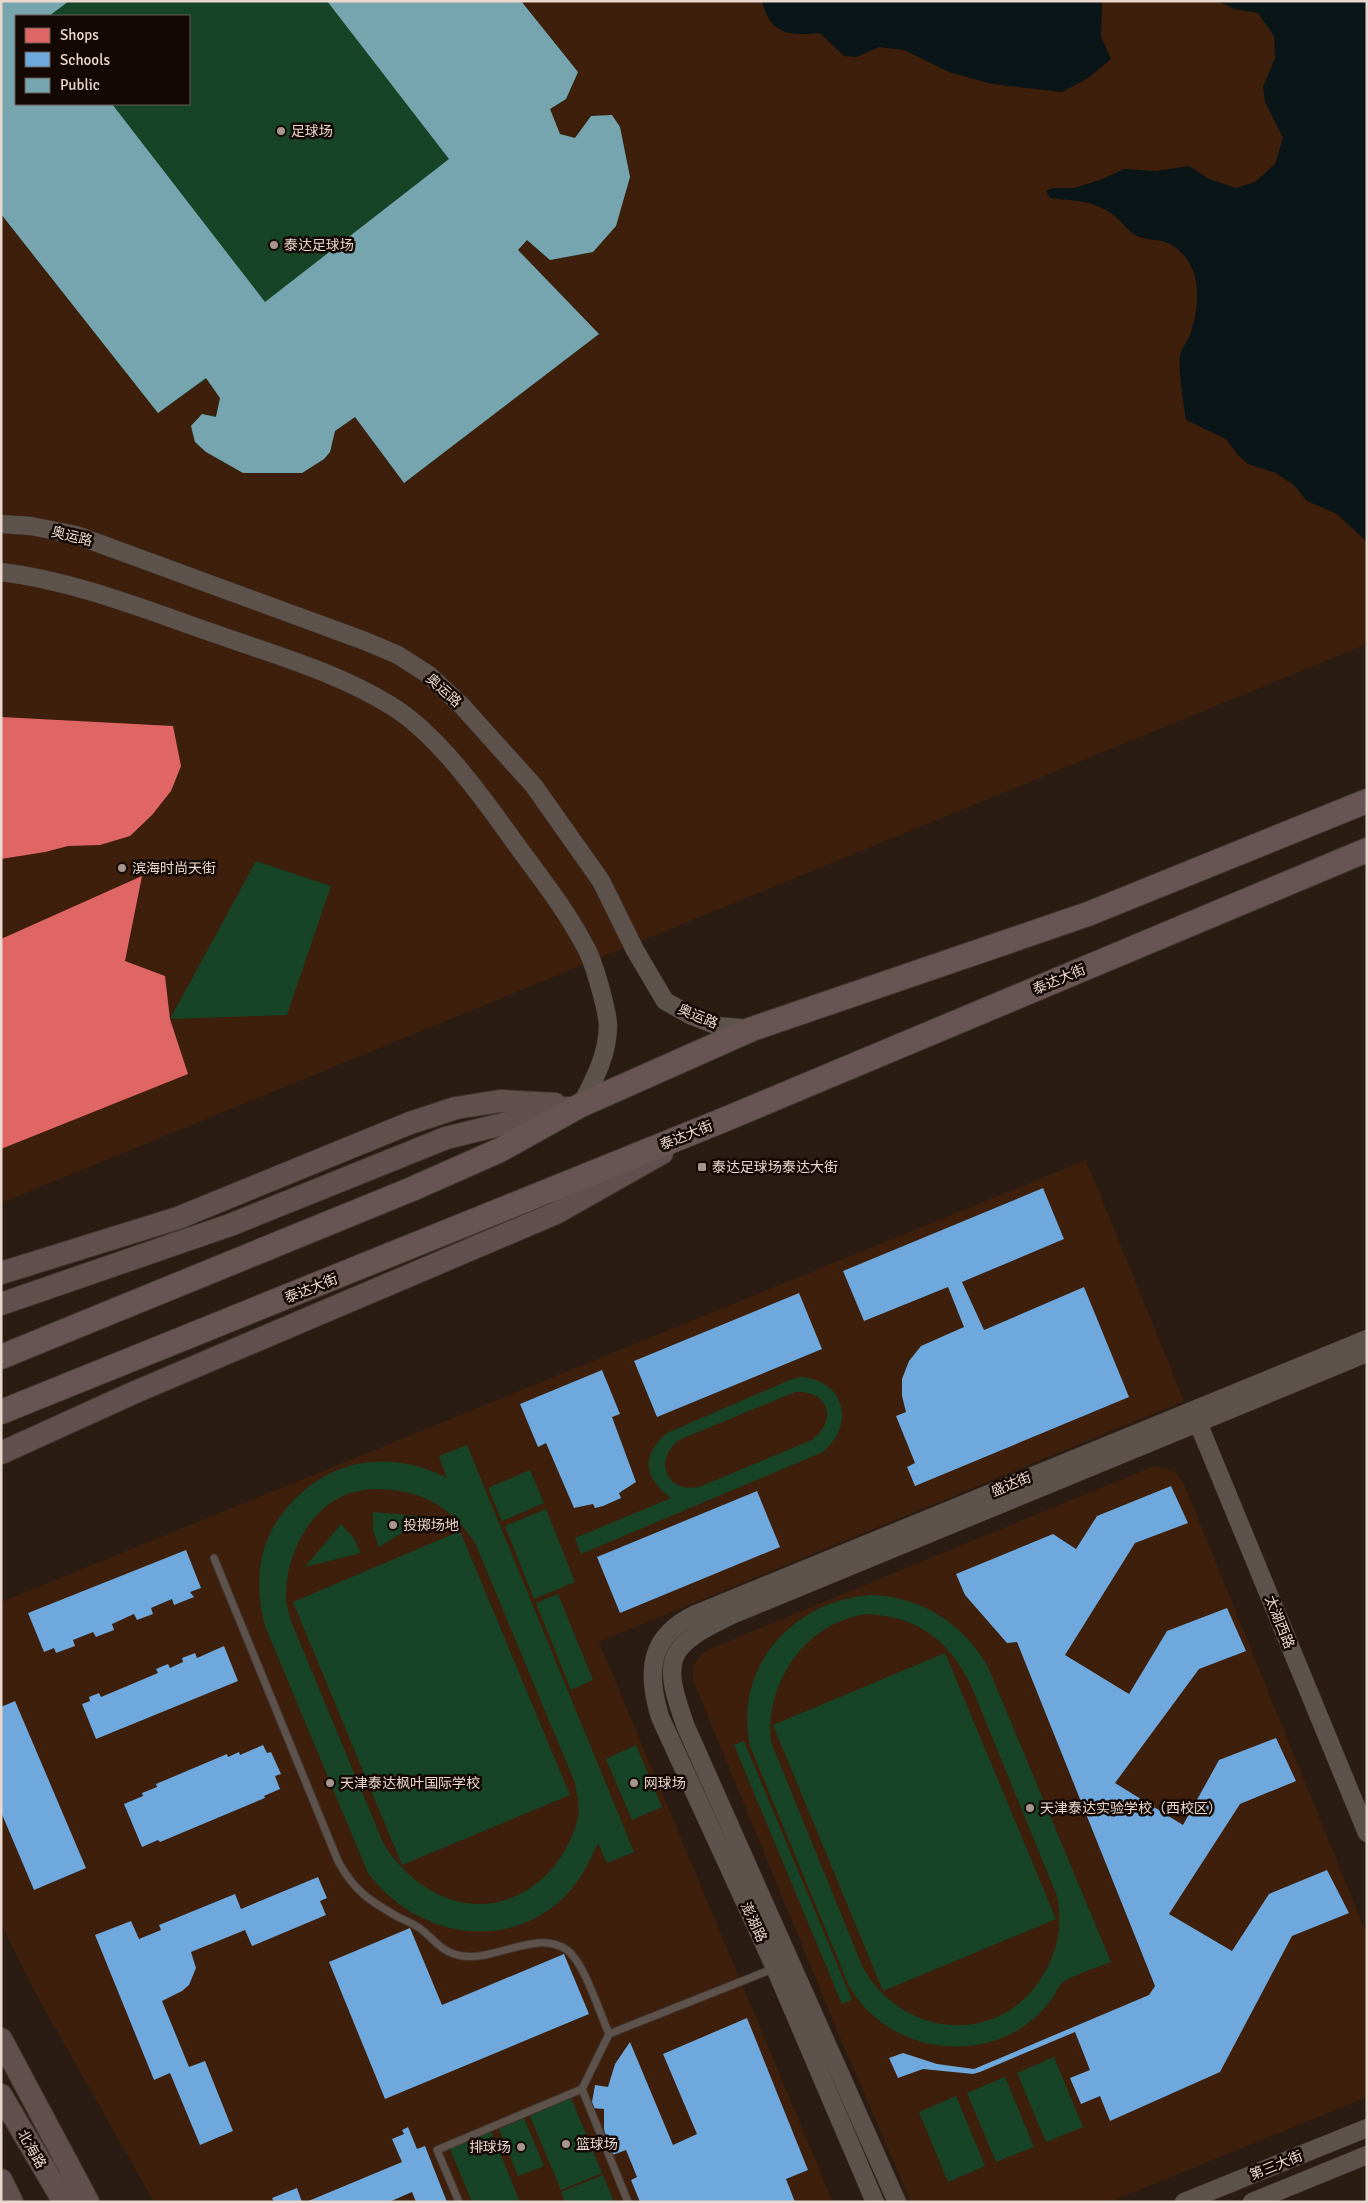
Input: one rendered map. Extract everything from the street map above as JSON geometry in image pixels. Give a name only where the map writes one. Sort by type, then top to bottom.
[{"type":"highway","points":[[1,1357],[412,1189],[500,1150],[581,1105],[752,1029],[1088,914],[1367,801]]},
{"type":"highway","name":"泰达大街","points":[[1,1412],[721,1120],[1367,850]]},
{"type":"highway","points":[[1334,864],[1367,858]]},
{"type":"main road","points":[[1,1273],[178,1218],[410,1123],[456,1108],[500,1102],[581,1105]]},
{"type":"main road","points":[[1,1304],[230,1225],[446,1138],[581,1105]]},
{"type":"main road","points":[[1,1453],[133,1393],[556,1213],[721,1120]]},
{"type":"main road","points":[[1,2039],[78,2179],[88,2202]]},
{"type":"main road","name":"北海路","points":[[1,2095],[64,2202]]},
{"type":"main road","points":[[1,2180],[12,2202]]},
{"type":"street","name":"奥运路","points":[[1,524],[31,526],[76,535],[123,551],[364,642],[398,656],[429,675],[462,706],[494,741],[534,786],[562,824],[601,881],[634,950],[666,1000],[690,1015],[718,1026],[752,1029]]},
{"type":"street","points":[[1,572],[34,576],[75,587],[308,665],[353,684],[392,705],[420,726],[466,777],[556,899],[587,949],[608,1024],[604,1058],[581,1105]]},
{"type":"street","name":"盛达街","points":[[676,1653],[688,1639],[703,1629],[734,1614],[1195,1416],[1367,1339]]},
{"type":"street","name":"盛达街","points":[[662,1640],[680,1622],[696,1614],[1195,1416],[1367,1353]]},
{"type":"street","name":"太湖西路","points":[[1195,1416],[1367,1833]]},
{"type":"street","name":"澎湖路","points":[[662,1640],[655,1656],[653,1678],[654,1697],[660,1717],[775,1968],[875,2202]]},
{"type":"street","name":"澎湖路","points":[[676,1653],[671,1670],[673,1687],[686,1727],[897,2202]]},
{"type":"street","name":"第三大街","points":[[1184,2202],[1367,2128]]},
{"type":"street","name":"第三大街","points":[[1252,2202],[1367,2155]]},
{"type":"lane","points":[[214,1558],[338,1861],[354,1887],[385,1909],[421,1930],[434,1944],[463,1956],[475,1956],[540,1943],[553,1944],[565,1948],[574,1955],[583,1971],[609,2034]]},
{"type":"lane","points":[[459,2202],[437,2150],[582,2089],[609,2034],[775,1968]]},
{"type":"lane","points":[[582,2089],[628,2202]]},
{"type":"shaded area","points":[[1,1],[1367,1],[1367,644],[1,1203]]},
{"type":"shaded area","points":[[762,1],[1102,1],[1101,37],[1111,59],[1088,78],[1062,92],[992,84],[949,72],[904,50],[879,47],[857,57],[844,56],[820,33],[791,33],[776,27],[770,21]]},
{"type":"shaded area","points":[[1218,1],[1367,1],[1367,542],[1337,514],[1307,501],[1294,485],[1276,473],[1248,464],[1238,455],[1226,439],[1186,420],[1180,379],[1180,356],[1191,332],[1197,295],[1193,272],[1188,261],[1180,252],[1166,242],[1137,236],[1115,216],[1100,207],[1084,202],[1050,198],[1046,191],[1052,188],[1074,188],[1100,180],[1124,169],[1156,171],[1189,166],[1209,179],[1236,188],[1255,182],[1275,164],[1283,138],[1265,102],[1263,87],[1275,58],[1274,36],[1258,13],[1234,9]]},
{"type":"shaded area","name":"天津泰达枫叶国际学校","points":[[1086,1160],[1184,1401],[599,1642],[833,2202],[154,2202],[33,1989],[1,1924],[1,1602]]},
{"type":"shaded area","name":"天津泰达实验学校（西校区）","points":[[1154,1466],[1166,1468],[1176,1473],[1184,1484],[1367,1935],[1367,2097],[1110,2202],[911,2202],[836,2028],[693,1680],[693,1666],[700,1656],[709,1649]]},
{"type":"green space","name":"泰达足球场","points":[[1,1],[521,1],[578,72],[566,99],[550,109],[560,134],[575,138],[591,116],[612,115],[620,127],[630,177],[616,226],[593,252],[550,260],[527,240],[518,250],[599,334],[404,483],[355,417],[335,431],[330,452],[324,459],[302,473],[243,473],[206,452],[195,442],[191,426],[202,414],[216,416],[220,398],[206,379],[158,413],[1,214]]},
{"type":"green space","points":[[256,861],[331,886],[287,1015],[170,1019]]},
{"type":"green space","points":[[801,1377],[816,1380],[828,1387],[836,1395],[841,1406],[842,1417],[839,1429],[833,1441],[823,1452],[581,1554],[575,1538],[671,1498],[655,1483],[649,1467],[649,1458],[652,1450],[667,1433],[792,1379]],"holes":[[[795,1392],[815,1396],[826,1407],[825,1423],[812,1440],[699,1487],[688,1488],[678,1485],[671,1480],[665,1465],[671,1448],[679,1440]]]},
{"type":"green space","points":[[467,1445],[634,1852],[607,1863],[598,1843],[574,1886],[546,1912],[520,1925],[493,1931],[465,1930],[437,1924],[412,1912],[388,1895],[368,1873],[265,1626],[261,1609],[259,1583],[266,1542],[290,1504],[307,1488],[325,1476],[344,1468],[364,1463],[405,1464],[426,1469],[447,1478],[439,1456]],"holes":[[[368,1489],[388,1489],[419,1496],[445,1509],[467,1531],[476,1545],[575,1783],[579,1813],[574,1831],[564,1853],[550,1871],[529,1889],[507,1900],[484,1904],[462,1902],[440,1895],[419,1883],[400,1866],[384,1845],[291,1621],[286,1598],[287,1577],[296,1548],[311,1522],[332,1502],[345,1495]]]},
{"type":"green space","points":[[530,1470],[544,1503],[502,1521],[488,1488]]},
{"type":"green space","points":[[546,1509],[575,1582],[534,1599],[505,1526]]},
{"type":"green space","name":"投掷场地","points":[[373,1512],[428,1517],[379,1547],[373,1530]]},
{"type":"green space","points":[[341,1524],[353,1537],[361,1553],[305,1567]]},
{"type":"green space","points":[[460,1531],[570,1795],[402,1865],[293,1602]]},
{"type":"green space","points":[[558,1594],[593,1680],[571,1690],[536,1603]]},
{"type":"green space","points":[[870,1595],[906,1600],[923,1607],[953,1625],[978,1651],[988,1667],[1111,1962],[1062,1983],[1052,1999],[1032,2020],[1018,2030],[995,2040],[972,2046],[948,2046],[924,2042],[902,2034],[881,2022],[863,2006],[849,1986],[750,1746],[747,1717],[751,1690],[760,1665],[775,1643],[794,1625],[816,1610],[842,1600]],"holes":[[[867,1614],[901,1620],[929,1633],[941,1643],[961,1668],[970,1683],[1057,1896],[1059,1916],[1057,1943],[1046,1970],[1028,1995],[1006,2012],[981,2022],[955,2025],[929,2021],[904,2010],[881,1992],[863,1968],[771,1742],[771,1720],[775,1698],[783,1677],[794,1658],[808,1642],[825,1629],[845,1619]]]},
{"type":"green space","points":[[945,1653],[1056,1919],[883,1991],[773,1725]]},
{"type":"green space","points":[[744,1741],[852,2000],[842,2004],[734,1745]]},
{"type":"green space","name":"网球场","points":[[636,1745],[662,1807],[632,1820],[606,1759]]},
{"type":"green space","points":[[1054,2057],[1083,2127],[1046,2142],[1017,2073]]},
{"type":"green space","points":[[1005,2077],[1034,2147],[996,2162],[967,2093]]},
{"type":"green space","points":[[956,2096],[985,2166],[948,2182],[919,2112]]},
{"type":"green space","name":"篮球场","points":[[571,2098],[602,2173],[561,2190],[530,2116]]},
{"type":"green space","name":"排球场","points":[[524,2118],[544,2166],[518,2176],[499,2129]]},
{"type":"green space","points":[[491,2131],[520,2202],[472,2202],[450,2149]]},
{"type":"green space","name":"篮球场","points":[[603,2175],[614,2202],[565,2202],[561,2192]]},
{"type":"building: Shops","points":[[1,717],[173,726],[181,766],[171,791],[152,815],[130,836],[100,845],[68,846],[45,852],[1,859]]},
{"type":"building: Shops","points":[[142,876],[125,961],[165,976],[170,1019],[188,1074],[1,1149],[1,939]]},
{"type":"building: Schools","points":[[1043,1188],[1064,1239],[962,1282],[984,1330],[1084,1287],[1129,1397],[915,1486],[907,1467],[915,1463],[896,1416],[906,1412],[902,1396],[902,1379],[909,1361],[921,1346],[964,1327],[948,1287],[864,1321],[843,1271]]},
{"type":"building: Schools","points":[[799,1293],[822,1349],[657,1417],[634,1361]]},
{"type":"building: Schools","points":[[602,1370],[620,1414],[612,1417],[636,1482],[619,1493],[621,1498],[603,1506],[595,1508],[593,1504],[574,1508],[546,1443],[538,1447],[520,1404]]},
{"type":"building: Schools","points":[[1171,1486],[1188,1523],[1135,1543],[1065,1655],[1129,1694],[1167,1631],[1227,1608],[1246,1651],[1199,1669],[1115,1783],[1183,1825],[1219,1760],[1276,1738],[1296,1781],[1240,1804],[1169,1914],[1232,1951],[1269,1894],[1327,1870],[1349,1913],[1292,1936],[1220,2072],[1110,2121],[1100,2096],[1081,2104],[1070,2078],[1090,2070],[1075,2032],[973,2074],[923,2069],[898,2078],[889,2058],[903,2053],[937,2064],[974,2069],[1149,1995],[1155,1986],[1017,1642],[1007,1643],[965,1595],[956,1574],[1053,1534],[1076,1549],[1097,1516]]},
{"type":"building: Schools","points":[[757,1491],[780,1547],[620,1613],[597,1557]]},
{"type":"building: Schools","points":[[186,1550],[201,1588],[190,1592],[194,1597],[174,1605],[172,1599],[151,1608],[153,1614],[137,1620],[134,1614],[112,1624],[114,1630],[96,1637],[93,1632],[73,1640],[75,1646],[56,1653],[54,1648],[44,1652],[28,1613]]},
{"type":"building: Schools","points":[[224,1646],[238,1681],[96,1739],[82,1704],[90,1701],[89,1697],[99,1693],[101,1697],[158,1673],[156,1669],[168,1664],[170,1668],[183,1662],[182,1658],[195,1653],[197,1658]]},
{"type":"building: Schools","points":[[15,1701],[86,1868],[34,1890],[1,1812],[1,1707]]},
{"type":"building: Schools","points":[[263,1745],[267,1753],[271,1752],[281,1774],[275,1776],[280,1789],[264,1796],[265,1798],[160,1842],[158,1840],[142,1847],[124,1804],[143,1796],[142,1793],[157,1787],[156,1784],[227,1754],[228,1757],[239,1752],[240,1755]]},
{"type":"building: Schools","points":[[318,1877],[327,1898],[320,1901],[326,1915],[252,1946],[245,1930],[191,1952],[196,1968],[189,1985],[182,1991],[162,2001],[189,2067],[205,2061],[233,2131],[200,2145],[170,2073],[154,2080],[95,1935],[131,1921],[139,1939],[161,1930],[159,1925],[235,1894],[241,1909]]},
{"type":"building: Schools","points":[[410,1928],[442,2005],[564,1954],[589,2014],[385,2099],[329,1962]]},
{"type":"building: Schools","points":[[747,2018],[808,2170],[786,2179],[795,2202],[640,2202],[631,2180],[637,2177],[626,2150],[610,2156],[604,2129],[604,2109],[591,2108],[595,2085],[608,2087],[615,2064],[630,2042],[673,2145],[697,2134],[663,2054]]},
{"type":"building: Schools","points":[[408,2127],[417,2149],[425,2146],[447,2202],[416,2202],[412,2192],[389,2202],[306,2202],[402,2162],[392,2139],[404,2134],[402,2130]]},
{"type":"building: Schools","points":[[297,2188],[302,2202],[274,2202],[272,2198]]},
{"type":"building: Public","name":"泰达足球场","points":[[1,1],[69,1],[50,15],[15,15],[15,105],[113,105],[265,302],[449,159],[327,1],[521,1],[578,72],[566,99],[550,109],[560,134],[575,138],[591,116],[612,115],[620,127],[630,177],[616,226],[593,252],[550,260],[527,240],[518,250],[599,334],[404,483],[355,417],[335,431],[330,452],[324,459],[302,473],[243,473],[206,452],[195,442],[191,426],[202,414],[216,417],[220,398],[206,378],[158,413],[1,214]]},
{"type":"place","name":"足球场","points":[[281,131]]},
{"type":"place","name":"泰达足球场","points":[[274,245]]},
{"type":"place","name":"滨海时尚天街","points":[[122,868]]},
{"type":"place","name":"泰达足球场泰达大街","points":[[702,1167]]},
{"type":"place","name":"投掷场地","points":[[393,1525]]},
{"type":"place","name":"天津泰达枫叶国际学校","points":[[330,1783]]},
{"type":"place","name":"网球场","points":[[634,1783]]},
{"type":"place","name":"天津泰达实验学校（西校区）","points":[[1030,1808]]},
{"type":"place","name":"篮球场","points":[[566,2144]]},
{"type":"place","name":"排球场","points":[[521,2147]]}]
